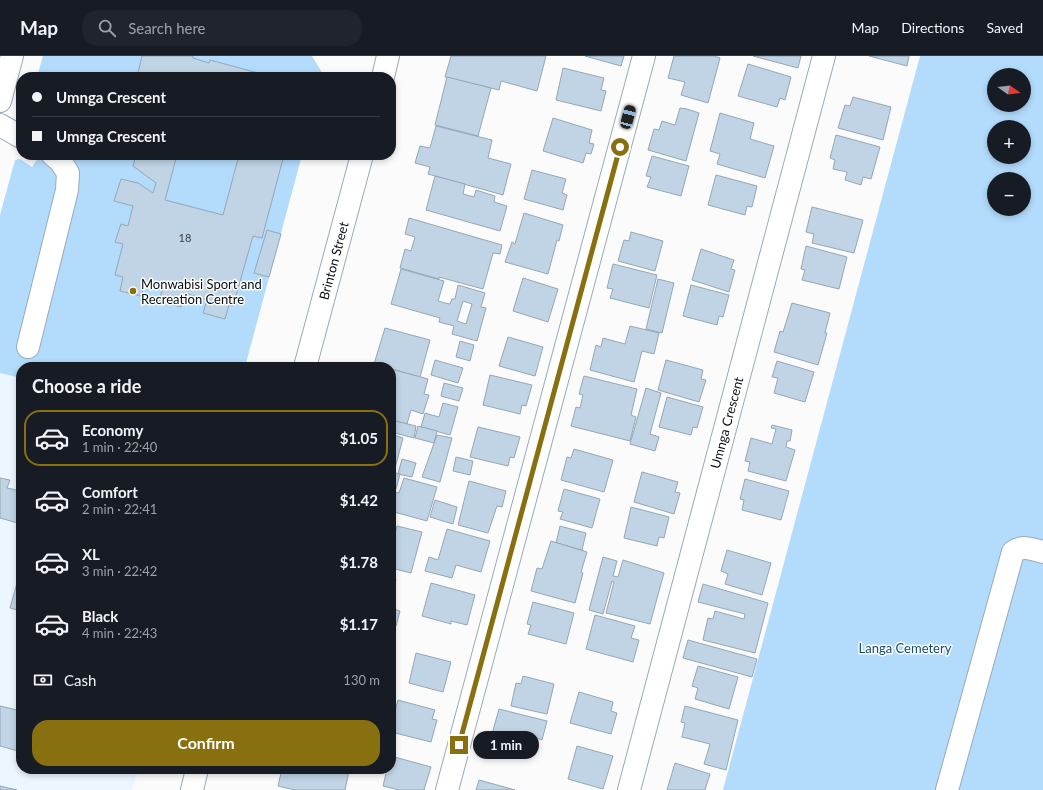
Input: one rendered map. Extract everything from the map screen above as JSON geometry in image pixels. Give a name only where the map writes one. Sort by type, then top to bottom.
[{"type":"street","points":[[0,101],[12,56]]},
{"type":"street","points":[[384,72],[388,56]]},
{"type":"street","points":[[447,790],[644,56]]},
{"type":"street","name":"Umnga Crescent","points":[[629,790],[824,56]]},
{"type":"street","points":[[0,126],[16,134]]},
{"type":"street","points":[[28,347],[68,190],[68,173],[58,160]]},
{"type":"street","name":"Brinton Street","points":[[306,362],[361,160]]},
{"type":"street","points":[[947,790],[1013,552],[1018,548],[1026,548],[1043,552]]},
{"type":"street","points":[[192,790],[196,774]]},
{"type":"shaded area","points":[[0,373],[16,377],[16,774],[137,774],[132,790],[0,790]]},
{"type":"green space","points":[[43,56],[312,56],[322,72],[38,72]]},
{"type":"green space","name":"Langa Cemetery","points":[[920,56],[1043,56],[1043,790],[723,790]]},
{"type":"green space","name":"Monwabisi Sport and Recreation Centre","points":[[15,160],[22,160],[32,167],[37,160],[301,160],[246,362],[16,362],[16,377],[0,373],[0,215]]},
{"type":"building","points":[[142,56],[193,56],[193,58],[209,63],[210,60],[254,72],[138,72]]},
{"type":"building","points":[[451,56],[546,56],[537,91],[501,81],[499,90],[445,77]]},
{"type":"building","points":[[585,56],[624,56],[621,66]]},
{"type":"building","points":[[674,56],[714,56],[720,58],[708,103],[681,95],[685,82],[668,78]]},
{"type":"building","points":[[753,56],[801,56],[798,68]]},
{"type":"building","points":[[869,56],[909,56],[907,66]]},
{"type":"building","points":[[748,64],[791,77],[785,100],[780,98],[777,107],[738,96]]},
{"type":"building","points":[[563,68],[604,78],[601,90],[606,91],[601,111],[556,100]]},
{"type":"building","points":[[447,77],[491,88],[478,136],[435,125]]},
{"type":"building","points":[[853,97],[891,107],[883,140],[838,128],[845,105],[850,106]]},
{"type":"building","points":[[680,108],[699,113],[686,161],[648,150],[654,129],[659,130],[662,121],[675,125]]},
{"type":"building","points":[[720,113],[754,123],[750,139],[774,146],[765,178],[717,164],[720,154],[710,151]]},
{"type":"building","points":[[553,118],[592,130],[589,143],[594,144],[591,154],[586,153],[583,163],[543,151]]},
{"type":"building","points":[[436,126],[492,140],[488,158],[511,164],[503,195],[428,174],[430,167],[415,163],[420,146],[430,148]]},
{"type":"building","points":[[836,135],[880,147],[871,179],[863,177],[861,185],[845,180],[847,172],[833,169],[835,160],[830,158]]},
{"type":"building","points":[[652,156],[689,166],[681,196],[647,187],[651,177],[646,176]]},
{"type":"building","points":[[135,160],[176,160],[165,200],[223,215],[238,160],[283,160],[262,238],[253,236],[233,306],[229,305],[225,319],[203,313],[207,300],[185,293],[181,307],[159,301],[163,288],[145,283],[141,296],[120,291],[123,277],[115,275],[123,244],[115,242],[121,224],[128,226],[133,206],[114,201],[121,179],[138,183],[153,193],[156,183],[133,166]]},
{"type":"building","points":[[532,170],[566,179],[562,193],[567,195],[563,210],[524,199]]},
{"type":"building","points":[[716,175],[757,186],[752,207],[747,206],[745,215],[708,205]]},
{"type":"building","points":[[435,176],[465,184],[463,194],[474,197],[476,190],[495,196],[494,202],[507,206],[500,231],[426,210]]},
{"type":"building","points":[[812,207],[863,220],[854,253],[812,243],[814,234],[806,232]]},
{"type":"building","points":[[524,213],[563,225],[559,241],[557,240],[548,274],[505,262],[512,242],[515,244]]},
{"type":"building","points":[[409,218],[502,245],[500,254],[493,253],[483,289],[400,268],[405,249],[411,251],[415,237],[405,234]]},
{"type":"building","points":[[267,230],[281,234],[269,277],[254,273]]},
{"type":"building","points":[[631,232],[663,241],[655,271],[618,261],[624,240],[629,241]]},
{"type":"building","points":[[806,246],[847,257],[839,289],[802,280],[805,270],[801,269]]},
{"type":"building","points":[[701,249],[734,260],[731,269],[735,270],[729,292],[692,280]]},
{"type":"building","points":[[613,264],[657,275],[649,308],[610,298],[613,289],[607,288]]},
{"type":"building","points":[[401,269],[444,281],[438,301],[450,304],[452,299],[455,299],[458,285],[485,293],[481,307],[486,308],[477,341],[452,334],[454,326],[439,322],[440,318],[391,304]],"holes":[[[463,301],[472,304],[466,324],[457,321]]]},
{"type":"building","points":[[523,278],[558,289],[548,322],[513,311]]},
{"type":"building","points":[[658,279],[674,283],[662,333],[646,329]]},
{"type":"building","points":[[691,285],[729,295],[723,317],[719,316],[717,325],[683,316]]},
{"type":"building","points":[[792,303],[830,313],[825,333],[827,333],[818,365],[774,352],[780,331],[783,332]]},
{"type":"building","points":[[630,326],[659,333],[654,354],[642,351],[634,382],[590,370],[596,345],[601,347],[603,338],[625,344]]},
{"type":"building","points":[[385,328],[430,340],[420,377],[396,370],[396,362],[375,362]]},
{"type":"building","points":[[508,337],[543,347],[535,376],[499,366]]},
{"type":"building","points":[[460,341],[474,345],[470,361],[456,357]]},
{"type":"building","points":[[435,360],[463,368],[458,383],[431,375]]},
{"type":"building","points":[[666,360],[703,370],[701,379],[706,380],[699,402],[658,390]]},
{"type":"building","points":[[777,361],[814,372],[805,402],[774,393],[778,378],[772,377]]},
{"type":"building","points":[[396,370],[428,379],[424,394],[429,395],[423,414],[411,410],[407,424],[396,421]]},
{"type":"building","points":[[490,375],[532,385],[526,406],[522,405],[520,414],[483,405]]},
{"type":"building","points":[[584,376],[637,389],[631,415],[636,417],[630,441],[571,426],[576,407],[580,408],[583,395],[579,394]]},
{"type":"building","points":[[444,383],[463,388],[459,401],[441,396]]},
{"type":"building","points":[[646,388],[661,393],[650,434],[659,437],[655,451],[630,444]]},
{"type":"building","points":[[667,397],[703,407],[697,428],[693,427],[691,435],[659,427]]},
{"type":"building","points":[[443,403],[458,407],[450,435],[421,427],[425,413],[439,417]]},
{"type":"building","points":[[396,421],[416,426],[414,438],[396,433]]},
{"type":"building","points":[[772,425],[792,430],[790,441],[787,441],[786,447],[795,450],[786,481],[748,471],[750,462],[745,461],[751,438],[772,444],[776,429],[771,428]]},
{"type":"building","points":[[418,426],[437,431],[434,443],[415,438]]},
{"type":"building","points":[[478,427],[520,437],[514,458],[510,457],[508,466],[470,457]]},
{"type":"building","points":[[437,435],[452,438],[440,482],[422,477]]},
{"type":"building","points":[[396,436],[403,438],[396,464]]},
{"type":"building","points":[[574,449],[613,460],[604,492],[561,480],[567,457],[571,458]]},
{"type":"building","points":[[456,457],[473,461],[470,475],[453,471]]},
{"type":"building","points":[[402,459],[416,463],[412,477],[398,474]]},
{"type":"building","points":[[642,472],[678,482],[675,492],[680,493],[674,514],[634,502]]},
{"type":"building","points":[[396,473],[400,474],[396,489]]},
{"type":"building","points":[[0,478],[10,480],[7,488],[16,490],[16,523],[0,518]]},
{"type":"building","points":[[404,478],[437,487],[427,521],[396,513],[396,492],[399,493]]},
{"type":"building","points":[[745,479],[789,491],[781,520],[742,510],[744,500],[740,499]]},
{"type":"building","points":[[469,481],[506,491],[502,507],[497,506],[488,533],[458,525]]},
{"type":"building","points":[[564,489],[600,499],[592,528],[560,519],[563,512],[558,511]]},
{"type":"building","points":[[435,500],[457,507],[453,524],[430,517]]},
{"type":"building","points":[[631,507],[669,517],[664,538],[659,537],[657,546],[624,538]]},
{"type":"building","points":[[397,526],[422,532],[411,573],[396,569]]},
{"type":"building","points":[[560,526],[586,533],[582,550],[556,543]]},
{"type":"building","points":[[447,529],[490,541],[481,572],[456,565],[452,578],[425,571],[429,557],[438,560]]},
{"type":"building","points":[[551,541],[587,552],[581,572],[583,573],[575,603],[531,591],[537,568],[542,569]]},
{"type":"building","points":[[727,550],[771,563],[762,595],[725,584],[728,574],[721,571]]},
{"type":"building","points":[[603,557],[617,561],[613,576],[618,577],[623,560],[664,573],[650,624],[606,613],[614,582],[612,581],[603,614],[589,610]]},
{"type":"building","points":[[431,583],[475,595],[467,625],[451,621],[451,624],[422,616]]},
{"type":"building","points":[[703,584],[768,603],[755,653],[703,640],[708,618],[713,619],[715,611],[744,619],[745,614],[698,602]]},
{"type":"building","points":[[16,587],[16,610],[10,608]]},
{"type":"building","points":[[533,602],[574,613],[566,644],[528,634],[531,625],[527,624]]},
{"type":"building","points":[[396,610],[400,611],[396,626]]},
{"type":"building","points":[[595,615],[635,626],[631,638],[639,640],[633,662],[586,649]]},
{"type":"building","points":[[688,640],[757,659],[752,677],[683,658]]},
{"type":"building","points":[[416,653],[451,662],[443,692],[409,683]]},
{"type":"building","points":[[698,666],[738,677],[729,709],[695,699],[698,688],[692,686]]},
{"type":"building","points":[[523,676],[554,684],[547,714],[511,706],[516,683],[521,684]]},
{"type":"building","points":[[579,692],[613,702],[611,711],[617,713],[611,734],[570,723]]},
{"type":"building","points":[[398,700],[435,710],[432,719],[437,720],[431,742],[396,733],[396,707]]},
{"type":"building","points":[[0,706],[16,710],[16,750],[0,746]]},
{"type":"building","points":[[685,706],[738,720],[726,770],[704,764],[710,744],[682,737],[685,723],[681,722]]},
{"type":"building","points":[[499,709],[547,721],[542,740],[534,737],[530,753],[505,747],[506,742],[491,738]]},
{"type":"building","points":[[577,746],[613,756],[603,789],[568,779]]},
{"type":"building","points":[[396,757],[431,767],[424,790],[399,790],[383,786],[386,774],[396,774]]},
{"type":"building","points":[[675,763],[710,774],[705,790],[667,790]]},
{"type":"building","points":[[281,774],[348,774],[345,790],[295,790],[278,786]]},
{"type":"building","points":[[479,780],[515,790],[476,790]]},
{"type":"building","points":[[0,786],[17,790],[0,790]]},
{"type":"place","name":"Monwabisi Sport and Recreation Centre","points":[[133,291]]},
{"type":"route","points":[[459,745],[620,147]]}]
